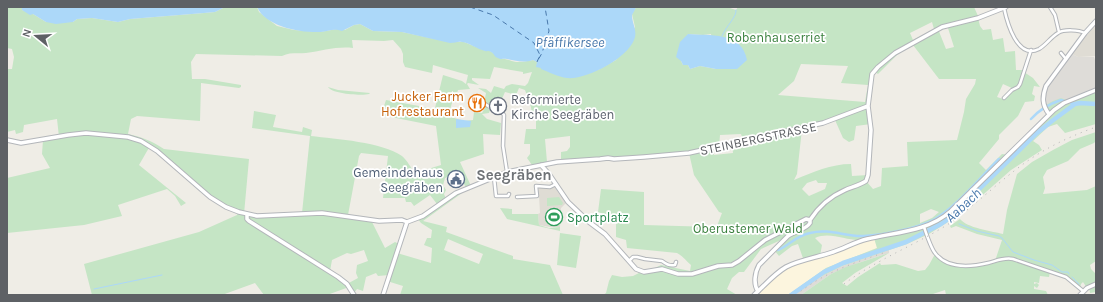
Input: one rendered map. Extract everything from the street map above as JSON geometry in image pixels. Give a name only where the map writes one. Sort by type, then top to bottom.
[{"type":"street","points":[[758,291],[755,284],[758,266],[788,236],[808,226],[818,208],[826,200],[839,192],[866,180],[868,175],[871,132],[868,106],[872,74],[895,53],[938,29],[954,23],[978,18],[1005,7],[1008,24],[1013,36],[1022,47],[1031,50],[1040,48],[1059,32],[1076,31],[1085,33]]},
{"type":"street","points":[[1050,7],[1055,15],[1059,32]]},
{"type":"street","points":[[1049,114],[1045,107],[1043,97],[1046,86],[1085,33],[1096,21]]},
{"type":"street","points":[[1004,98],[1020,84],[1031,50]]},
{"type":"street","points":[[1061,53],[1066,59]]},
{"type":"street","points":[[754,295],[779,272],[790,265],[832,252],[862,240],[925,229],[948,214],[1049,114],[1064,103],[1096,90]]},
{"type":"street","points":[[472,99],[478,99],[488,106],[501,111],[504,115],[503,144],[508,172]]},
{"type":"street","name":"STEINBERGSTRASSE","points":[[407,222],[423,216],[456,193],[508,172],[557,162],[662,156],[712,148],[824,123],[868,106]]},
{"type":"street","points":[[7,140],[21,144],[79,134],[128,137],[150,146],[164,155],[210,197],[233,210],[247,215],[263,216],[290,213],[322,213],[379,221],[402,220],[407,222],[383,295]]},
{"type":"street","points":[[541,165],[550,174],[568,202],[589,222],[605,234],[636,269],[641,272],[660,268],[683,274],[696,274],[718,266],[734,264],[765,240],[806,219],[810,220]]},
{"type":"street","points":[[494,177],[496,196],[508,196],[509,194]]},
{"type":"street","points":[[517,197],[537,196],[536,186],[550,187],[556,184]]},
{"type":"street","points":[[247,215],[247,219],[249,221],[338,277],[347,284],[354,295]]},
{"type":"street","points":[[925,229],[935,254],[940,259],[951,264],[970,266],[1005,258],[1013,259],[1066,277],[1083,291]]},
{"type":"street","points":[[629,260],[637,256],[645,259],[662,261],[665,264],[672,266],[675,265],[676,262]]},
{"type":"street","points":[[1080,295],[1083,291],[1096,284]]},
{"type":"shaded area","points":[[1096,21],[1096,56],[1078,57],[1070,53]]},
{"type":"shaded area","points":[[1070,53],[1078,57],[1094,57],[1096,62],[1096,90],[1069,101],[1044,106],[1044,90]]},
{"type":"shaded area","points":[[539,187],[555,187],[567,202],[561,208],[560,227],[539,225],[539,196],[537,196],[537,192]]},
{"type":"shaded area","points":[[874,237],[877,248],[826,268],[788,295],[754,295],[788,266]]},
{"type":"shaded area","points":[[889,250],[889,253],[831,274],[801,295],[794,295],[830,271]]},
{"type":"green space","points":[[7,7],[22,7],[22,10],[33,14],[46,22],[73,22],[77,19],[92,18],[118,22],[130,19],[215,12],[225,7],[257,7],[259,12],[277,26],[294,30],[320,32],[337,29],[345,30],[354,25],[360,24],[373,31],[402,32],[449,42],[464,42],[486,51],[490,51],[503,59],[516,62],[533,60],[537,62],[598,70],[616,60],[635,27],[632,14],[636,7],[727,7],[736,10],[738,7],[974,7],[978,16],[1002,7],[978,18],[980,26],[983,30],[991,29],[993,40],[1003,38],[1005,52],[1015,51],[1016,70],[1025,70],[1024,72],[1033,78],[1040,87],[1034,86],[1032,94],[1035,96],[1034,101],[1025,102],[1018,116],[999,135],[999,139],[979,163],[986,170],[1002,154],[1009,155],[1049,114],[1044,106],[1061,98],[1069,101],[1093,91],[1096,94],[1096,124],[1065,133],[1057,124],[1048,127],[1033,141],[1039,145],[1042,150],[1011,170],[969,207],[948,222],[929,234],[907,244],[842,266],[820,277],[794,295],[788,295],[826,268],[877,248],[874,238],[856,240],[832,236],[821,236],[815,238],[822,245],[820,256],[804,261],[798,244],[792,246],[779,256],[774,250],[782,241],[781,240],[761,249],[744,272],[739,272],[732,278],[727,289],[737,295],[603,295],[606,293],[612,275],[622,277],[633,276],[641,272],[655,269],[661,265],[690,271],[691,265],[677,253],[627,248],[626,240],[616,237],[616,223],[604,222],[604,214],[598,212],[601,189],[644,192],[644,225],[714,227],[717,226],[722,213],[719,212],[694,175],[689,153],[608,160],[600,159],[561,162],[561,152],[567,151],[570,147],[570,136],[545,139],[547,162],[532,165],[527,158],[530,154],[530,144],[524,144],[526,129],[536,129],[536,116],[532,115],[525,90],[519,88],[516,95],[505,92],[501,101],[495,100],[494,107],[484,103],[486,93],[478,88],[486,89],[491,93],[494,86],[504,89],[506,86],[512,84],[525,86],[528,83],[532,72],[523,74],[523,72],[494,67],[490,79],[472,78],[472,80],[479,85],[468,83],[467,84],[470,89],[458,90],[457,93],[453,94],[452,91],[452,103],[448,116],[464,121],[473,120],[474,112],[482,113],[486,106],[489,107],[489,113],[482,114],[487,119],[501,123],[500,135],[483,134],[484,154],[460,162],[471,186],[466,188],[459,173],[445,178],[443,185],[446,190],[444,194],[446,199],[456,193],[462,193],[423,221],[447,227],[446,232],[513,256],[513,259],[550,265],[563,295],[400,295],[403,286],[387,281],[389,275],[378,276],[376,273],[366,277],[363,291],[357,289],[353,294],[349,287],[327,295],[264,295],[255,283],[222,295],[92,295],[84,264],[199,232],[237,215],[238,212],[210,197],[150,146],[139,165],[186,203],[181,206],[175,196],[167,189],[118,205],[122,216],[84,225],[7,233],[7,178],[50,168],[42,154],[43,140],[59,137],[57,119],[24,125],[23,132],[16,134],[15,130],[7,132],[7,69],[12,69],[14,57],[12,49],[7,48]],"holes":[[[932,22],[934,29],[913,40],[910,33]],[[947,25],[954,47],[946,49],[938,29]],[[688,34],[711,34],[716,69],[700,66],[690,69],[688,65],[683,65],[681,61]],[[352,40],[393,40],[401,49],[405,67],[432,73],[433,65],[468,75],[466,84],[462,81],[443,75],[435,108],[443,107],[441,110],[386,100],[381,115],[436,126],[441,165],[415,173],[402,156],[383,147],[346,140],[311,136],[312,130],[303,127],[302,132],[273,127],[276,115],[254,111],[252,128],[310,136],[302,213],[247,215],[244,214],[249,159],[164,149],[138,136],[128,134],[131,119],[137,116],[200,121],[201,83],[241,87],[241,85],[205,79],[192,79],[191,62],[196,54],[282,56],[341,48],[353,48]],[[913,45],[939,79],[976,79],[975,84],[966,99],[957,140],[907,142],[908,166],[882,168],[881,186],[873,189],[866,181],[868,175],[852,176],[851,164],[829,167],[794,180],[797,174],[802,129],[835,120],[843,138],[849,142],[854,140],[856,126],[871,124],[868,102],[874,71],[878,74],[899,53]],[[801,64],[848,66],[841,83],[868,85],[865,102],[778,95],[794,81]],[[1003,84],[1014,89],[1003,99],[997,97]],[[741,134],[743,140],[732,144],[733,153],[714,155],[712,148],[719,147],[720,135]],[[361,153],[388,156],[383,198],[405,198],[406,202],[411,202],[414,206],[430,195],[437,204],[441,202],[417,218],[421,223],[432,230],[431,238],[427,238],[424,245],[432,248],[431,263],[397,253],[399,244],[395,242],[385,248],[371,220],[348,215],[359,156]],[[816,180],[818,183],[827,183],[825,189],[809,196],[802,189],[807,183]],[[931,209],[939,212],[932,218],[920,223],[920,214]],[[448,239],[483,254],[479,264],[444,250]],[[364,250],[368,261],[357,265],[356,273],[358,278],[347,284],[330,271],[332,260],[347,253],[351,254]]]},
{"type":"green space","points":[[328,87],[338,90],[370,93],[365,95],[347,94],[335,91]]},
{"type":"green space","points":[[1096,132],[1096,141],[1094,143],[1080,149],[1068,161],[1047,170],[1043,177],[1045,188],[1043,194],[1087,190],[1096,186],[1096,261],[1090,265],[1091,269],[1096,274],[1096,292],[1090,293],[1089,287],[1087,288],[1083,282],[1080,288],[1072,281],[1050,272],[1049,277],[1040,276],[1039,283],[1034,282],[1034,284],[1037,283],[1039,285],[1037,288],[1034,286],[1034,289],[1046,291],[1048,295],[946,295],[945,290],[930,295],[801,295],[831,274],[846,267],[889,253],[855,273],[842,283],[847,286],[880,263],[881,265],[896,264],[918,271],[925,270],[935,254],[951,264],[969,265],[995,261],[1002,240],[977,234],[956,226],[951,228],[950,226],[960,219],[968,225],[1003,234],[1007,210],[1017,174],[1032,162],[1053,150],[1072,140]]},
{"type":"green space","points":[[559,197],[563,203],[562,205],[547,206],[547,198]]},
{"type":"green space","points":[[500,208],[512,209],[512,214],[538,214],[539,225],[549,228],[560,227],[560,231],[507,219]]},
{"type":"green space","name":"Sportplatz","points":[[558,208],[559,226],[550,226],[549,209]]},
{"type":"green space","points":[[560,233],[581,236],[576,268],[557,265]]},
{"type":"water","points":[[22,7],[225,7],[215,12],[130,19],[118,22],[92,18],[77,19],[73,22],[56,24],[46,22],[33,14],[30,15],[22,10]]},
{"type":"water","name":"Pfäffikersee","points":[[257,7],[636,7],[632,15],[635,37],[630,47],[615,60],[595,72],[575,78],[567,78],[557,76],[536,67],[537,62],[533,60],[523,62],[500,59],[490,51],[482,50],[462,42],[450,43],[402,32],[373,31],[360,24],[354,25],[342,31],[334,30],[313,32],[294,30],[276,24],[262,14]]},
{"type":"water","points":[[688,34],[715,35],[732,40],[739,44],[744,51],[747,60],[737,69],[716,69],[700,66],[690,69],[688,65],[683,65],[676,57],[680,42]]},
{"type":"water","points":[[456,119],[471,121],[470,127],[456,128]]},
{"type":"waterway","points":[[722,36],[735,16],[736,10]]},
{"type":"waterway","points":[[1031,119],[1048,105],[1061,100],[1064,101]]},
{"type":"waterway","name":"Aabach","points":[[1071,103],[1075,104]]},
{"type":"waterway","name":"Aabach","points":[[791,295],[824,272],[843,263],[906,242],[941,224],[959,212],[970,198],[1037,133],[1052,121],[1075,104],[1096,104]]},
{"type":"waterway","points":[[778,250],[800,236],[810,233],[831,232],[864,236],[891,233],[928,222],[943,214],[951,207],[999,159]]},
{"type":"waterway","points":[[959,224],[977,231],[999,236],[1013,252],[1052,265],[1062,272],[1068,272],[1069,274]]},
{"type":"waterway","points":[[94,289],[162,275]]},
{"type":"waterway","points":[[1072,277],[1079,284]]},
{"type":"ferry route","points":[[470,7],[493,15],[534,43],[540,55],[537,62],[542,53],[549,31],[545,7]]},
{"type":"railway","points":[[844,284],[856,275],[882,260],[947,225],[1036,155],[1075,135],[1096,127]]},
{"type":"railway","points":[[796,295],[806,287],[828,275],[886,252]]},
{"type":"place","name":"Jucker Farm Hofrestaurant","points":[[477,103]]},
{"type":"place","name":"Reformierte Kirche Seegräben","points":[[498,106]]},
{"type":"place","name":"Gemeindehaus Seegräben","points":[[456,179]]},
{"type":"place","name":"Sportplatz","points":[[554,217]]},
{"type":"district","name":"Seegräben","points":[[514,175]]},
{"type":"park label","name":"Robenhauserriet","points":[[776,37]]},
{"type":"park label","name":"Oberustemer Wald","points":[[748,228]]}]
